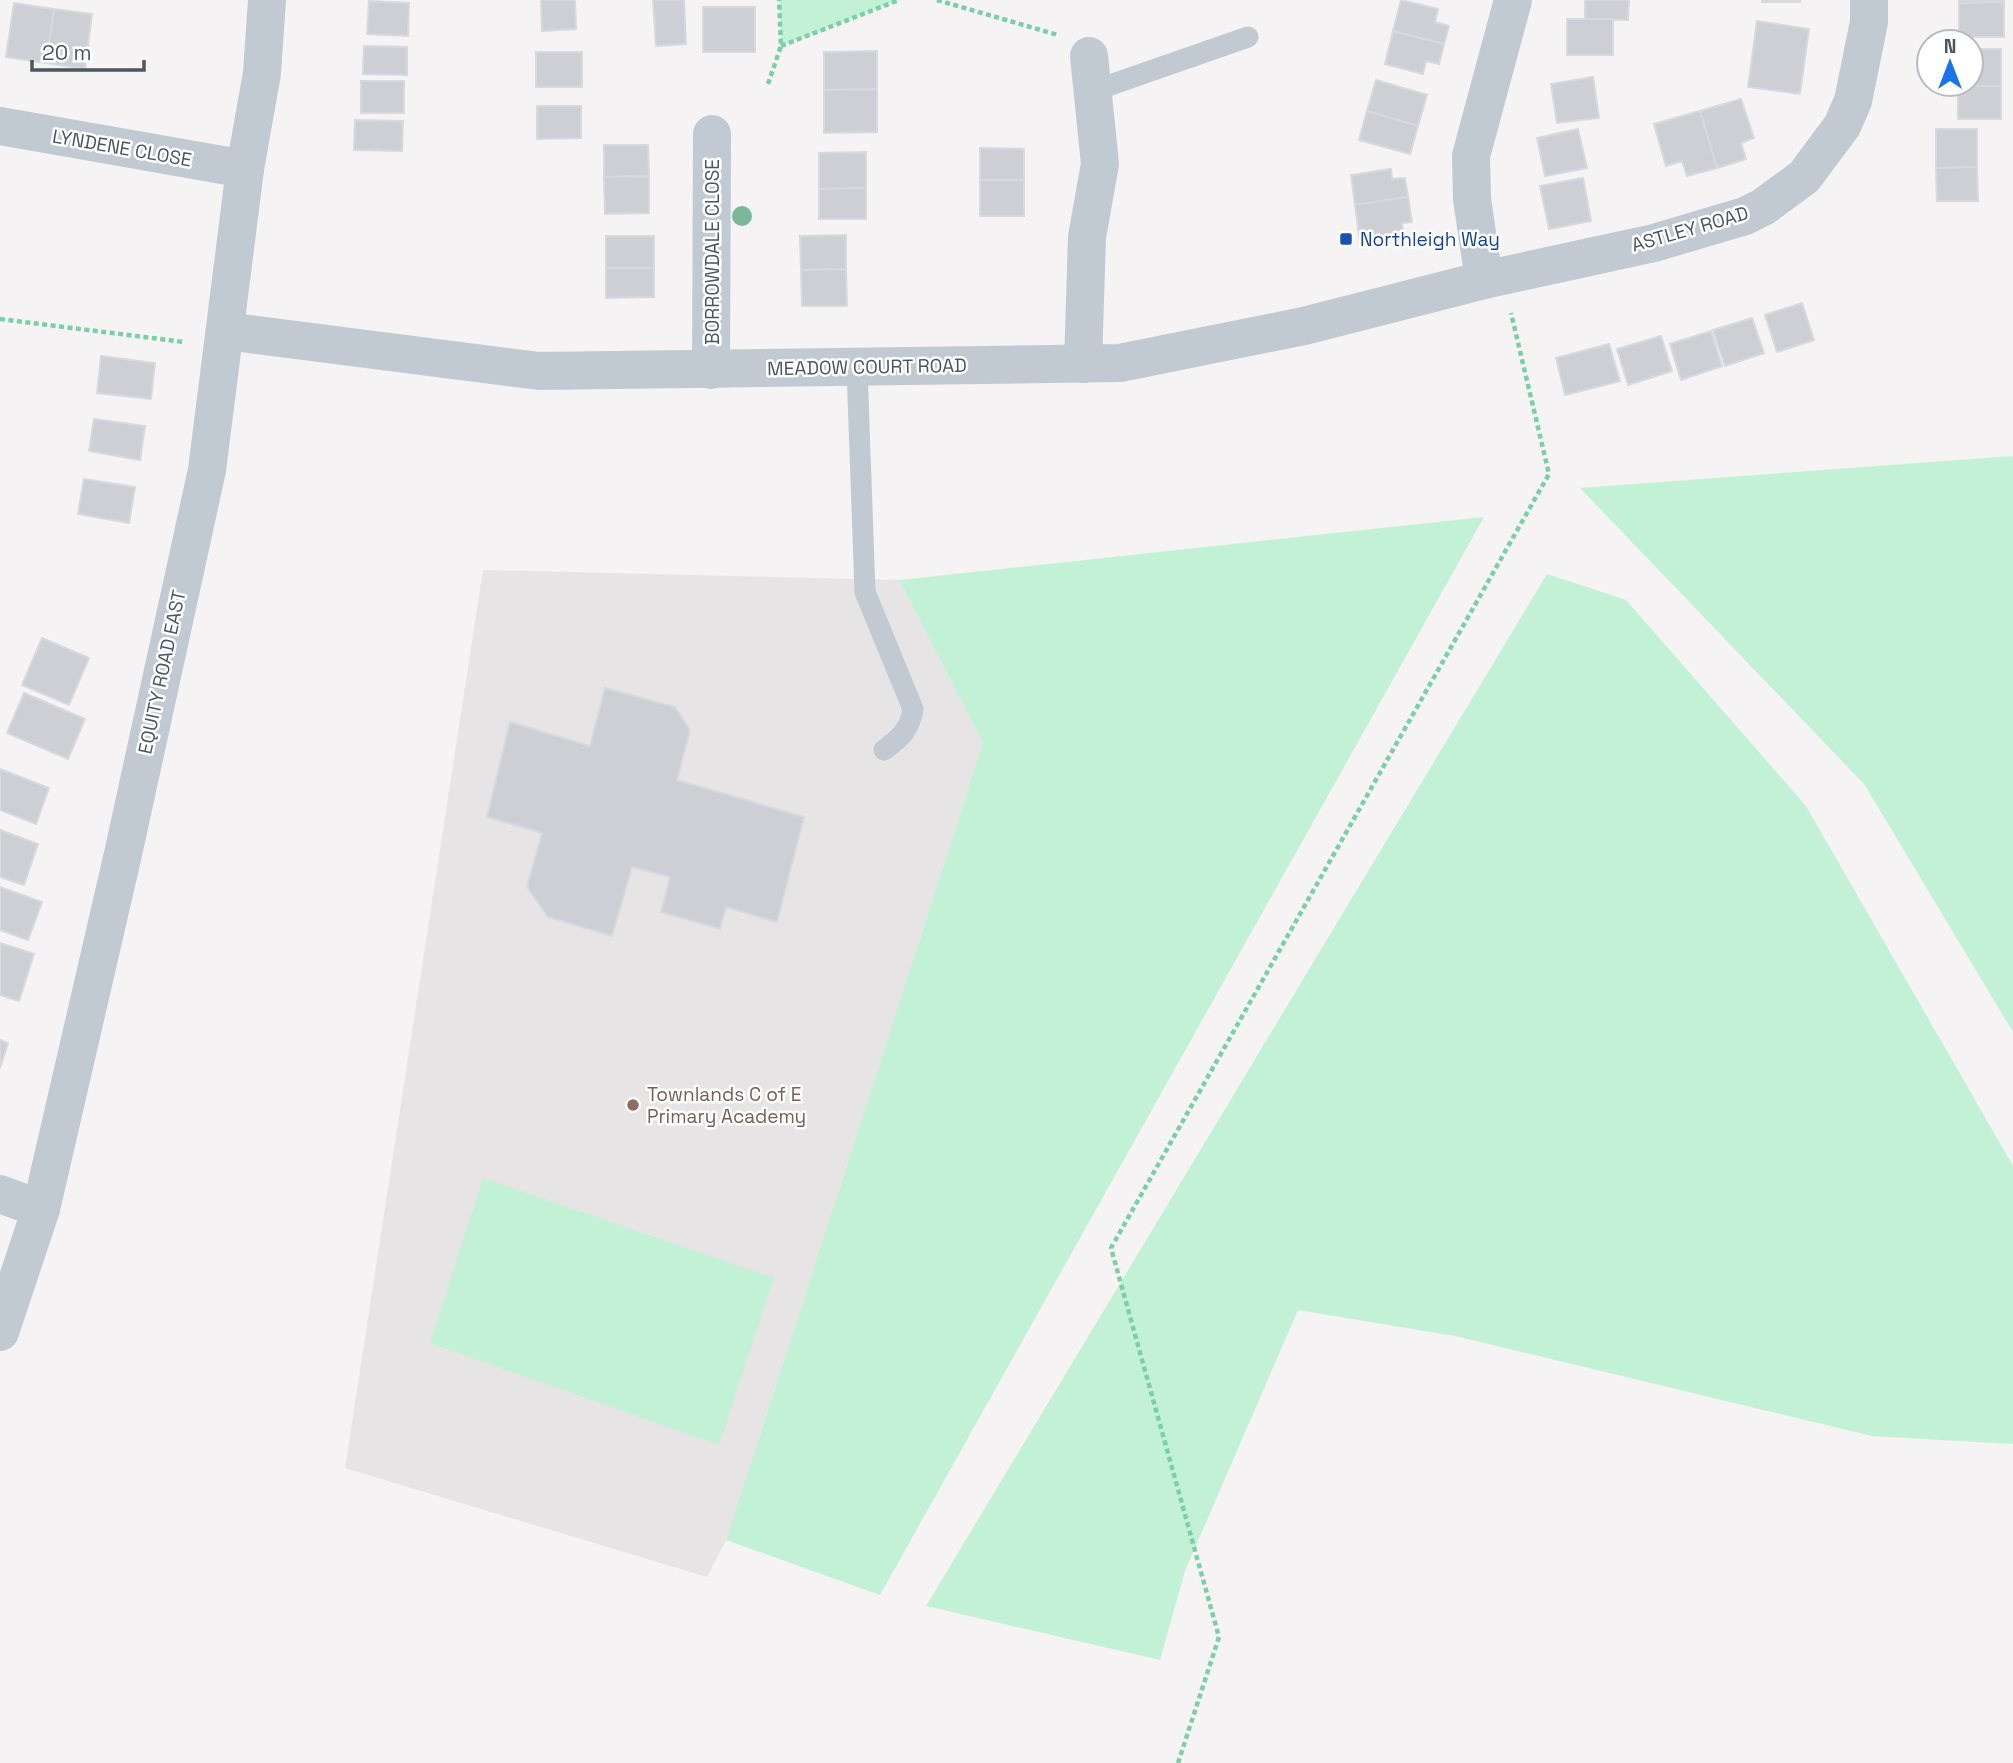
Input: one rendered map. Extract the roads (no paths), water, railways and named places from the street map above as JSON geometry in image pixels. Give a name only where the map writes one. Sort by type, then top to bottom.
[{"type":"street","name":"EQUITY ROAD EAST","points":[[0,1332],[41,1209],[123,854],[207,470],[245,169],[262,73],[267,0]]},
{"type":"street","points":[[1493,279],[1472,199],[1471,156],[1513,0]]},
{"type":"street","name":"ASTLEY ROAD","points":[[1493,279],[1654,243],[1745,216],[1763,207],[1804,177],[1842,126],[1853,101],[1869,22],[1869,0]]},
{"type":"street","points":[[1083,364],[1087,237],[1100,164],[1091,73]]},
{"type":"street","name":"LYNDENE CLOSE","points":[[0,126],[245,169]]},
{"type":"street","name":"BORROWDALE CLOSE","points":[[711,370],[712,134]]},
{"type":"street","name":"MEADOW COURT ROAD","points":[[225,331],[539,371],[1120,363],[1304,326],[1493,279]]},
{"type":"street","points":[[0,1194],[41,1209]]},
{"type":"lane","points":[[1091,73],[1248,37]]},
{"type":"lane","points":[[857,368],[865,592],[913,709],[907,731],[884,750]]},
{"type":"place","name":"Northleigh Way","points":[[1346,239]]},
{"type":"place","name":"Townlands C of E Primary Academy","points":[[633,1105]]}]
